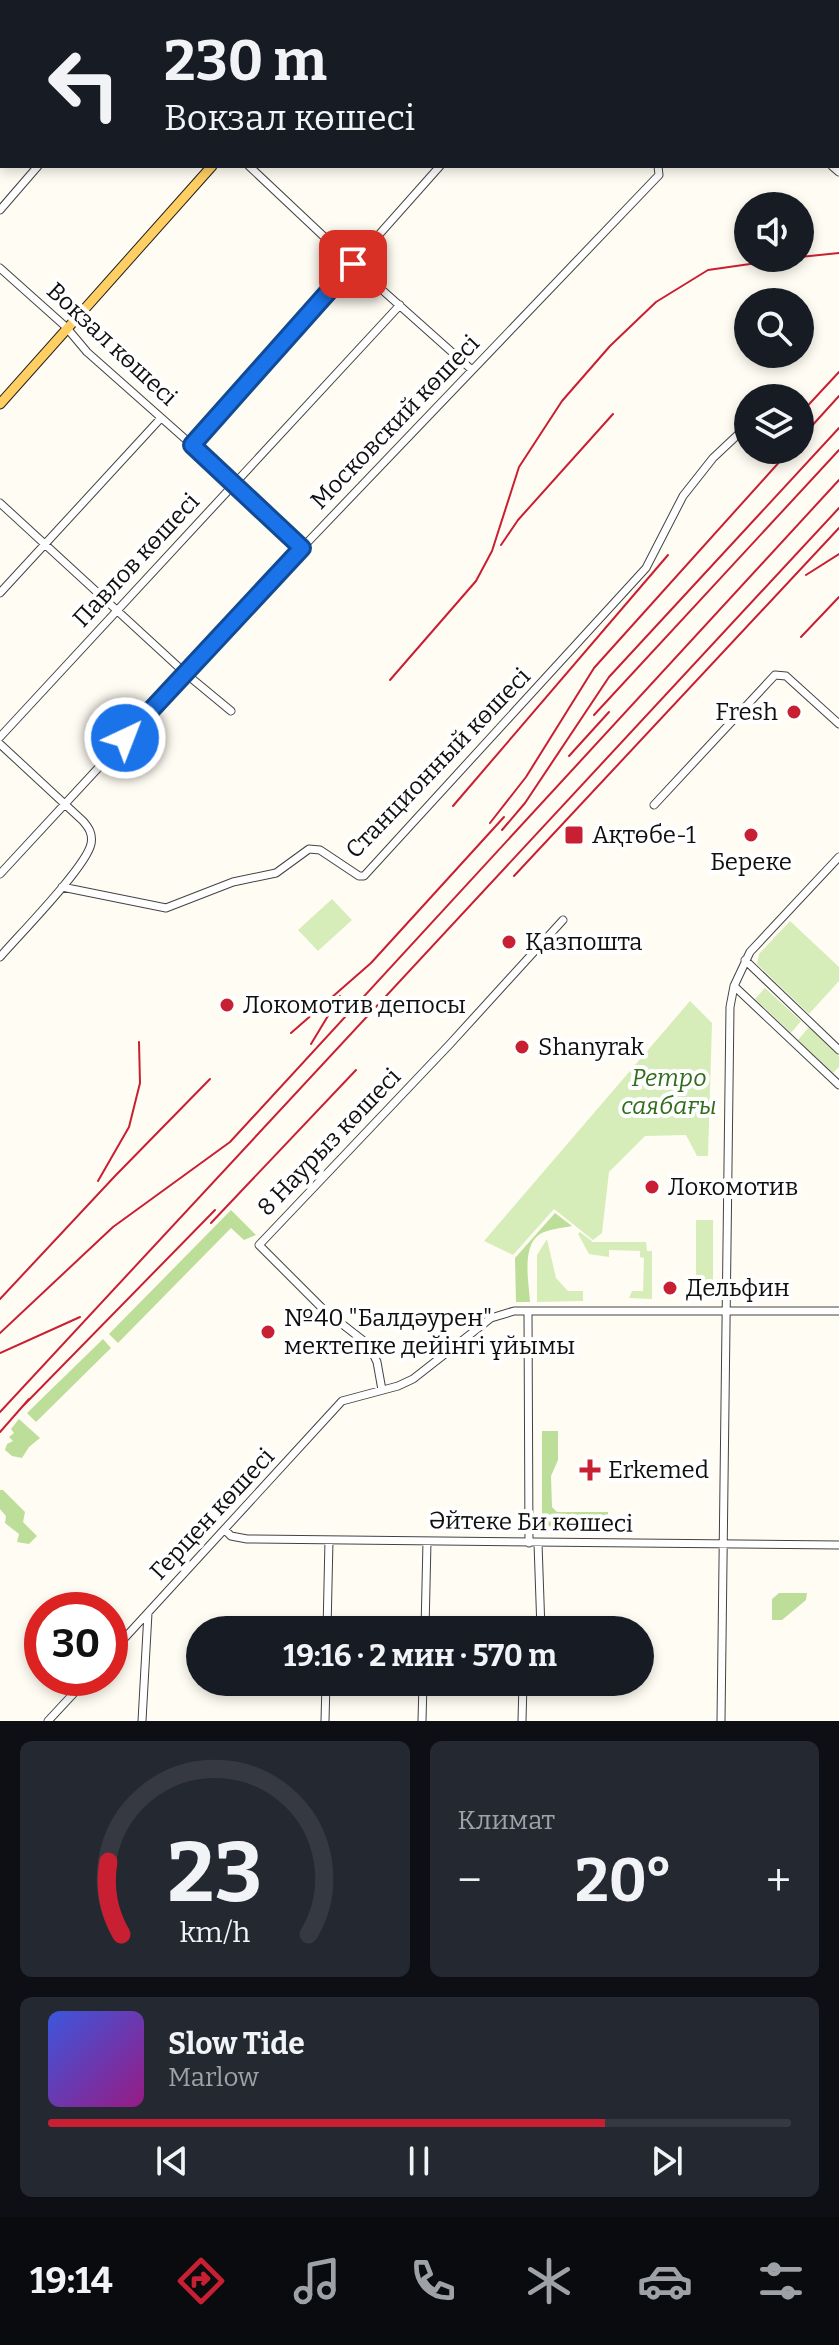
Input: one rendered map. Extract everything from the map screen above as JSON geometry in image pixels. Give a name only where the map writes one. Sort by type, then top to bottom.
[{"type":"main road","points":[[0,404],[210,168]]},
{"type":"street","points":[[0,210],[36,168]]},
{"type":"street","points":[[251,168],[472,370]]},
{"type":"street","points":[[192,445],[438,168]]},
{"type":"street","name":"Московский көшесі","points":[[0,874],[658,170]]},
{"type":"street","name":"Вокзал көшесі","points":[[0,268],[66,327],[87,352],[302,548]]},
{"type":"street","name":"Павлов көшесі","points":[[0,737],[400,305]]},
{"type":"street","points":[[0,593],[161,418]]},
{"type":"street","name":"Станционный көшесі","points":[[62,887],[166,908],[233,882],[276,873],[309,849],[320,850],[359,876],[364,876],[646,568],[683,496],[713,458],[734,438]]},
{"type":"street","points":[[0,503],[185,673],[231,711]]},
{"type":"street","points":[[654,805],[775,675],[786,676],[839,724]]},
{"type":"street","points":[[0,744],[65,803],[90,829],[92,838],[90,848],[62,887],[0,957]]},
{"type":"street","points":[[721,1721],[729,1022],[734,986],[745,960],[839,857]]},
{"type":"street","name":"8 Наурыз көшесі","points":[[382,1390],[377,1362],[369,1345],[324,1310],[259,1245],[563,920]]},
{"type":"street","points":[[745,960],[839,1050]]},
{"type":"street","points":[[734,986],[839,1085]]},
{"type":"street","points":[[382,1390],[413,1379],[495,1315],[528,1311],[839,1311]]},
{"type":"street","points":[[528,1311],[533,1543],[540,1616]]},
{"type":"street","name":"Герцен көшесі","points":[[128,1635],[342,1401],[382,1390]]},
{"type":"street","name":"Әйтеке Би көшесі","points":[[225,1530],[231,1536],[247,1539],[839,1545]]},
{"type":"street","points":[[327,1616],[329,1540]]},
{"type":"street","points":[[425,1616],[427,1541]]},
{"type":"street","points":[[142,1721],[148,1613]]},
{"type":"street","points":[[48,1721],[71,1696]]},
{"type":"street","points":[[325,1721],[326,1696]]},
{"type":"street","points":[[422,1721],[423,1696]]},
{"type":"street","points":[[522,1721],[523,1696]]},
{"type":"green space","points":[[332,899],[352,920],[318,951],[298,930]]},
{"type":"green space","points":[[790,921],[839,967],[839,981],[809,1014],[757,964],[759,954]]},
{"type":"green space","points":[[765,988],[801,1021],[791,1033],[755,999]]},
{"type":"green space","name":"Ретро саябағы","points":[[690,1001],[712,1023],[708,1156],[697,1156],[686,1135],[645,1136],[609,1172],[602,1233],[593,1240],[554,1209],[513,1255],[484,1241]]},
{"type":"green space","points":[[809,1027],[839,1056],[839,1067],[833,1073],[798,1040]]},
{"type":"green space","points":[[231,1210],[256,1235],[244,1240],[231,1228],[118,1343],[109,1334]]},
{"type":"green space","points":[[555,1213],[572,1226],[547,1231],[534,1240],[528,1256],[530,1302],[516,1302],[515,1258]]},
{"type":"green space","points":[[696,1220],[713,1220],[713,1298],[696,1298]]},
{"type":"green space","points":[[580,1232],[593,1242],[646,1242],[647,1251],[652,1251],[652,1299],[629,1298],[632,1291],[643,1291],[644,1258],[640,1257],[640,1251],[609,1250],[609,1257],[589,1254],[578,1234]]},
{"type":"green space","points":[[547,1239],[556,1278],[568,1291],[583,1291],[583,1301],[537,1302],[537,1255]]},
{"type":"green space","points":[[103,1339],[111,1348],[36,1422],[27,1413]]},
{"type":"green space","points":[[19,1419],[40,1438],[22,1458],[12,1456],[5,1450],[7,1444],[13,1441],[9,1437],[14,1433],[11,1429]]},
{"type":"green space","points":[[542,1431],[558,1431],[558,1460],[551,1476],[552,1507],[557,1512],[608,1512],[608,1529],[542,1530]]},
{"type":"green space","points":[[0,1490],[25,1512],[23,1522],[37,1536],[29,1544],[17,1542],[19,1534],[5,1523],[6,1516],[0,1509]]},
{"type":"green space","points":[[779,1593],[807,1593],[806,1600],[782,1620],[772,1620],[772,1599]]},
{"type":"railway","points":[[814,256],[839,253]]},
{"type":"railway","points":[[390,680],[476,581],[492,551],[519,467],[562,401],[610,346],[656,302],[708,270],[734,266]]},
{"type":"railway","points":[[814,399],[839,372]]},
{"type":"railway","points":[[814,424],[839,396]]},
{"type":"railway","points":[[501,545],[518,520],[613,414]]},
{"type":"railway","points":[[502,830],[525,803],[609,677],[839,428]]},
{"type":"railway","points":[[594,715],[839,450]]},
{"type":"railway","points":[[490,823],[526,777],[594,668],[777,464]]},
{"type":"railway","points":[[0,1333],[113,1227],[230,1142],[839,480]]},
{"type":"railway","points":[[0,1412],[839,508]]},
{"type":"railway","points":[[514,876],[839,528]]},
{"type":"railway","points":[[806,575],[839,554]]},
{"type":"railway","points":[[453,806],[668,555]]},
{"type":"railway","points":[[801,637],[839,597]]},
{"type":"railway","points":[[569,756],[609,712]]},
{"type":"railway","points":[[291,1033],[371,963],[504,817]]},
{"type":"railway","points":[[311,1044],[340,996]]},
{"type":"railway","points":[[98,1181],[129,1127],[140,1083],[139,1042]]},
{"type":"railway","points":[[211,1223],[356,1070]]},
{"type":"railway","points":[[0,1299],[210,1079]]},
{"type":"railway","points":[[23,1406],[215,1210]]},
{"type":"railway","points":[[0,1353],[80,1317]]},
{"type":"railway","points":[[0,1432],[29,1399]]},
{"type":"place","name":"Fresh","points":[[794,712]]},
{"type":"place","name":"Ақтөбе-1","points":[[574,835]]},
{"type":"place","name":"Береке","points":[[751,835]]},
{"type":"place","name":"Қазпошта","points":[[509,942]]},
{"type":"place","name":"Локомотив депосы","points":[[227,1005]]},
{"type":"place","name":"Shanyrak","points":[[522,1047]]},
{"type":"place","name":"Локомотив","points":[[652,1187]]},
{"type":"place","name":"Дельфин","points":[[670,1288]]},
{"type":"place","name":"№40 \"Балдәурен\" мектепке дейінгі ұйымы","points":[[268,1332]]},
{"type":"place","name":"Erkemed","points":[[590,1470]]},
{"type":"route","points":[[125,738],[302,548],[192,445],[353,264]]}]
